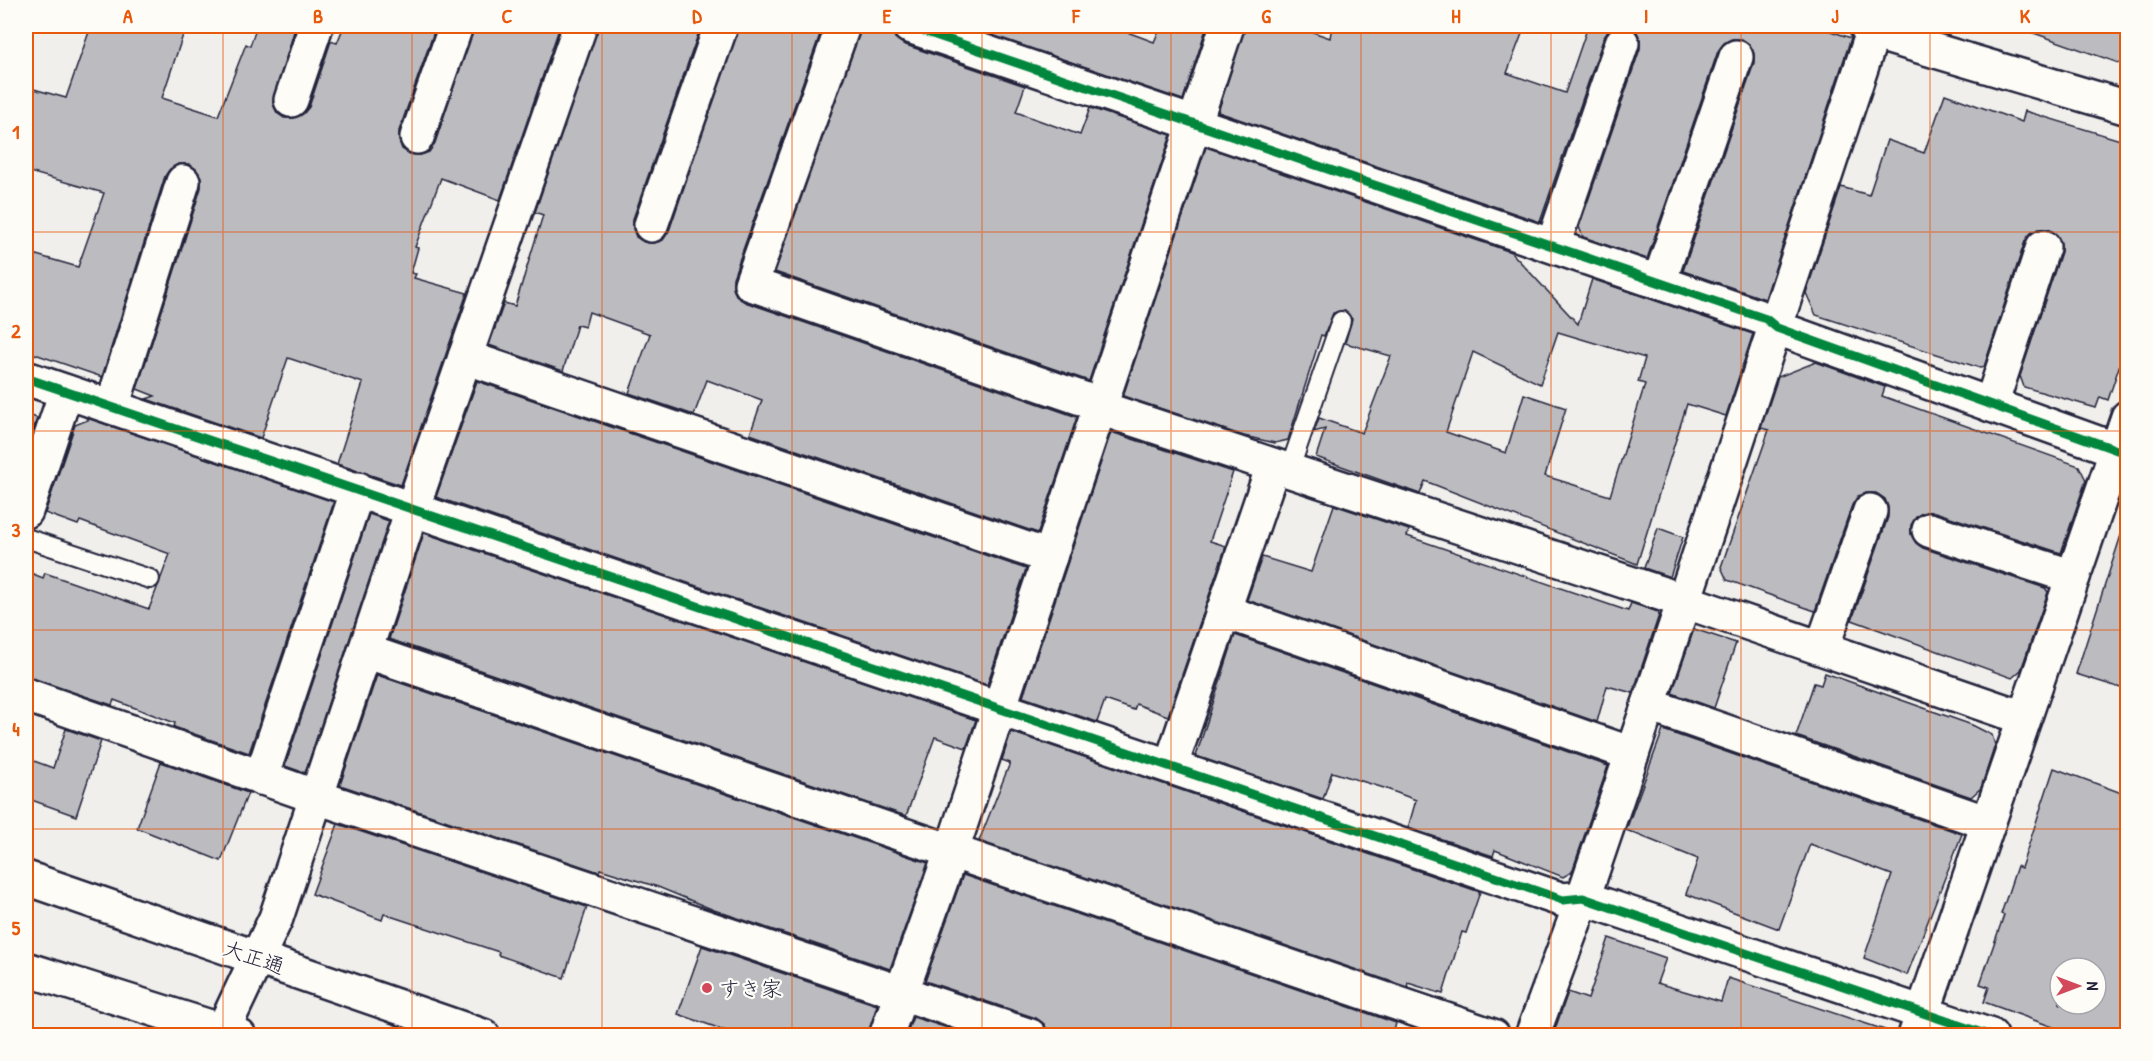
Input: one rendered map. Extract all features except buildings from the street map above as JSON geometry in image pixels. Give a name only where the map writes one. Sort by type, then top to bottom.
[{"type":"street","points":[[291,100],[316,26]]},
{"type":"street","points":[[417,137],[456,26]]},
{"type":"street","points":[[26,969],[227,1034],[257,957],[276,918],[413,507],[580,26]]},
{"type":"street","points":[[651,225],[721,26]]},
{"type":"street","points":[[843,26],[751,284],[1281,468],[1684,601],[2024,718]]},
{"type":"street","points":[[909,26],[1766,319],[1777,328],[2122,452]]},
{"type":"street","points":[[886,1035],[951,853],[1227,26]]},
{"type":"street","points":[[1532,1035],[1583,898],[1777,328],[1871,28],[2127,108]]},
{"type":"street","points":[[1552,245],[1622,43]]},
{"type":"street","points":[[1659,282],[1736,57]]},
{"type":"street","points":[[112,407],[183,182]]},
{"type":"street","points":[[1991,405],[2043,247]]},
{"type":"street","points":[[465,357],[1050,557]]},
{"type":"street","points":[[26,378],[413,507],[1563,900],[1583,898],[1919,1024],[1991,1035]]},
{"type":"street","points":[[26,511],[66,392]]},
{"type":"street","points":[[1919,1024],[2073,577],[2122,452],[2127,417]]},
{"type":"street","points":[[1171,765],[1223,611],[1281,468]]},
{"type":"street","points":[[261,778],[358,489]]},
{"type":"street","points":[[1822,648],[1870,511]]},
{"type":"street","points":[[1929,530],[2073,577]]},
{"type":"street","points":[[1223,611],[1632,754]]},
{"type":"street","points":[[365,651],[951,853],[1493,1035]]},
{"type":"street","points":[[26,695],[317,797],[1030,1035]]},
{"type":"street","points":[[1649,705],[1988,823]]},
{"type":"street","name":"大正通","points":[[26,878],[483,1035]]},
{"type":"lane","points":[[1281,468],[1341,321]]},
{"type":"lane","points":[[26,538],[150,579]]},
{"type":"cycle path","points":[[909,26],[1766,319],[1777,328],[2128,454]]},
{"type":"cycle path","points":[[26,378],[1563,900],[1583,898],[1991,1036]]},
{"type":"place","name":"すき家","points":[[707,988]]}]
